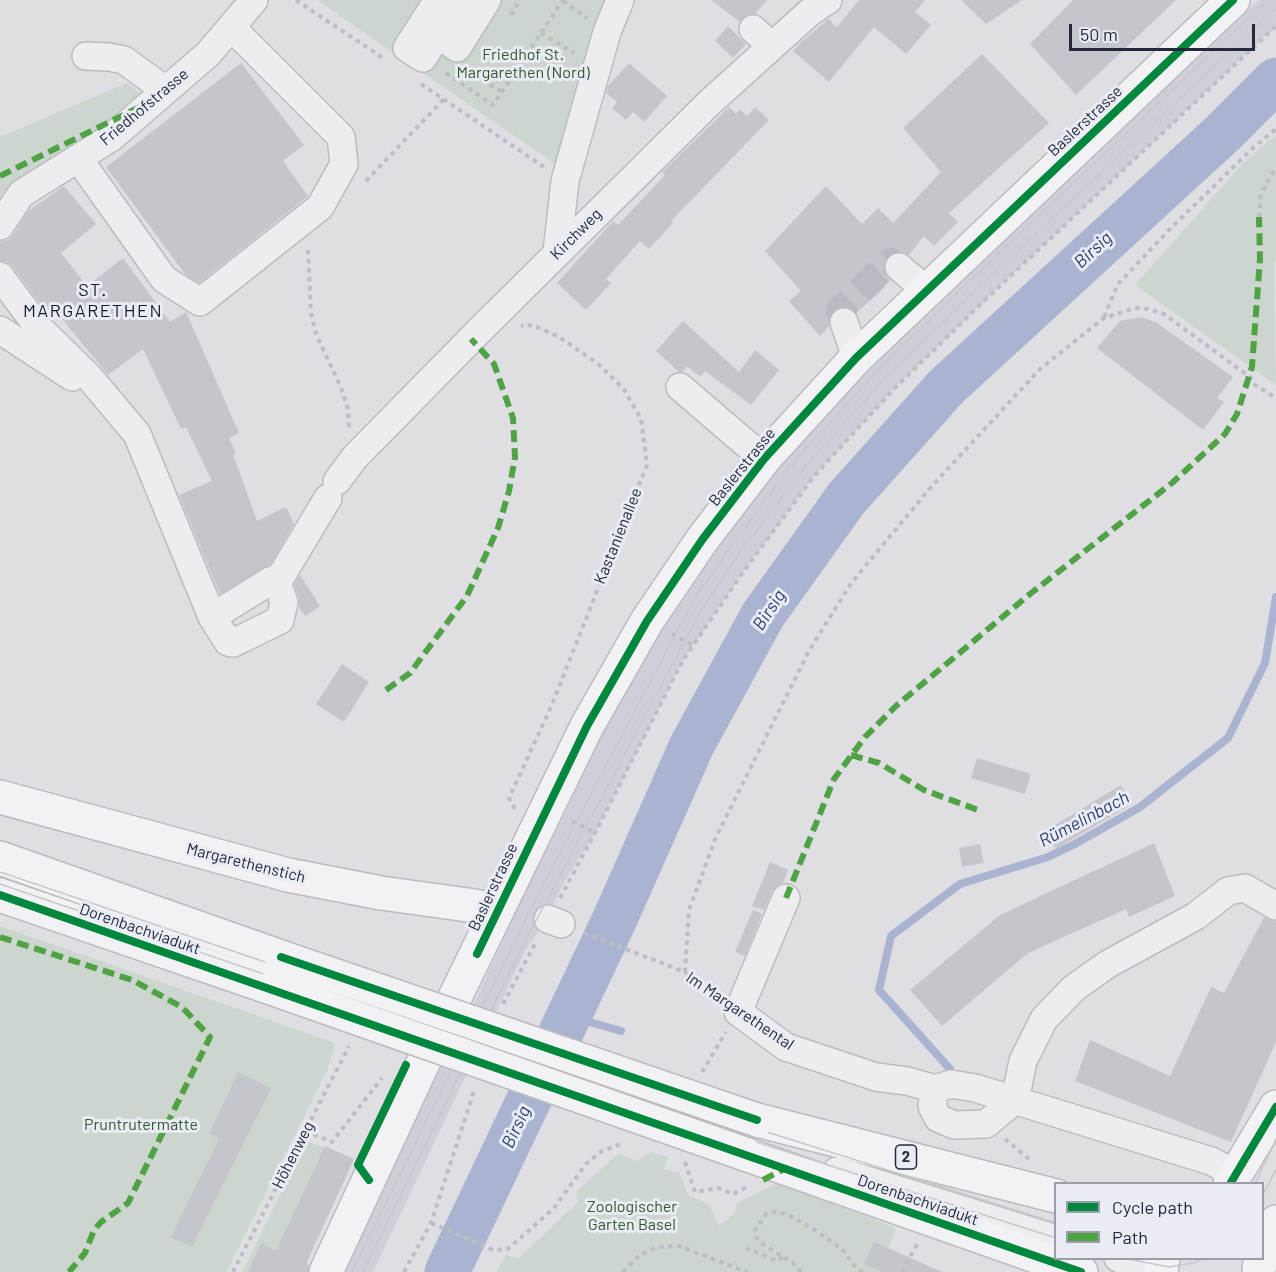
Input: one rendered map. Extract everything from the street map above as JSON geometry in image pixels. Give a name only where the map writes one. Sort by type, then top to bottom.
[{"type":"main road","name":"Baslerstrasse","points":[[326,1272],[496,911],[553,820],[587,726],[647,621],[702,540],[764,459],[856,358],[1233,0]]},
{"type":"main road","name":"Margarethenstich","points":[[0,797],[288,876],[496,911]]},
{"type":"main road","name":"Dorenbachviadukt","points":[[0,858],[757,1120],[1054,1195]]},
{"type":"main road","name":"Dorenbachviadukt","points":[[0,895],[1082,1272]]},
{"type":"main road","points":[[1233,1179],[1276,1107]]},
{"type":"main road","points":[[1264,1251],[1276,1222]]},
{"type":"street","name":"Friedhofstrasse","points":[[0,226],[21,194],[112,137],[208,54],[254,0]]},
{"type":"street","points":[[438,0],[407,48],[423,58],[447,41],[487,0]]},
{"type":"street","points":[[447,41],[460,0]]},
{"type":"street","points":[[556,252],[565,181],[607,32],[620,0]]},
{"type":"street","name":"Kirchweg","points":[[212,617],[270,581],[280,578],[332,489],[356,457],[556,252],[708,104],[763,37],[828,0]]},
{"type":"street","points":[[78,158],[164,279],[200,302],[320,207],[344,164],[341,137],[231,27]]},
{"type":"street","points":[[86,56],[124,60],[165,90]]},
{"type":"street","points":[[899,267],[926,290]]},
{"type":"street","points":[[0,276],[38,327],[89,377],[137,434],[212,617],[228,642],[233,643],[280,620],[284,602],[279,588],[270,581]]},
{"type":"street","points":[[844,322],[856,358]]},
{"type":"street","points":[[0,330],[111,403]]},
{"type":"street","points":[[680,387],[764,459]]},
{"type":"street","points":[[936,1089],[932,1106],[938,1118],[954,1125],[986,1124],[1015,1100],[1023,1061],[1044,1019],[1074,987],[1108,964],[1196,916],[1228,891],[1245,888],[1276,906]]},
{"type":"street","points":[[738,1012],[786,898]]},
{"type":"street","name":"Im Margarethental","points":[[738,1012],[786,1047],[876,1077],[907,1081],[936,1089],[951,1083],[975,1088],[1211,1161],[1233,1179]]},
{"type":"street","points":[[757,1120],[776,1134],[1054,1221]]},
{"type":"street","points":[[745,1154],[786,1156],[1054,1238]]},
{"type":"street","points":[[1123,1260],[1153,1272]]},
{"type":"path","points":[[508,18],[520,0]]},
{"type":"path","points":[[447,41],[442,71],[493,105],[563,1],[596,24]]},
{"type":"path","points":[[501,1008],[554,922],[595,833],[683,660],[815,475],[892,390],[1276,26]]},
{"type":"path","points":[[541,33],[576,55],[581,47]]},
{"type":"path","points":[[478,64],[472,73],[502,92]]},
{"type":"path","points":[[361,186],[444,99]]},
{"type":"path","points":[[1104,318],[1118,284],[1168,231],[1254,147],[1276,129]]},
{"type":"path","points":[[1259,218],[1261,194],[1276,167]]},
{"type":"path","points":[[308,244],[311,313],[316,334],[340,385],[348,409],[350,424],[348,432]]},
{"type":"path","points":[[685,972],[690,910],[716,837],[810,649],[852,582],[931,487],[1040,369],[1104,318],[1135,308],[1148,309],[1164,314],[1250,377],[1255,385],[1276,398]]},
{"type":"path","points":[[702,631],[704,637]]},
{"type":"path","points":[[668,632],[692,645]]},
{"type":"path","points":[[553,820],[595,833]]},
{"type":"path","points":[[305,1131],[332,1142],[386,1073]]},
{"type":"path","points":[[404,1272],[431,1223],[475,1087]]},
{"type":"path","points":[[986,1124],[1033,1163]]},
{"type":"path","points":[[431,1223],[493,1250],[508,1249],[554,1208],[586,1164],[602,1151],[628,1142]]},
{"type":"path","points":[[801,1272],[793,1263],[761,1243],[756,1237],[755,1230],[766,1214],[776,1212],[787,1214],[812,1228],[842,1249],[856,1268],[863,1272]]},
{"type":"path","points":[[902,1272],[917,1244]]},
{"type":"path","points":[[623,1272],[640,1255],[657,1247],[679,1246],[747,1272]]},
{"type":"path","points":[[746,1248],[777,1262],[783,1257]]},
{"type":"shaded area","points":[[1259,0],[1276,0],[1276,26],[984,301],[893,390],[815,475],[746,568],[683,660],[595,833],[564,882],[544,923],[525,951],[373,1272],[344,1272],[604,731],[653,643],[715,550],[789,456],[870,366]]},
{"type":"green space","name":"Friedhof St. Margarethen (Nord)","points":[[317,0],[612,0],[561,168]]},
{"type":"green space","points":[[127,83],[150,102],[0,214],[0,137]]},
{"type":"green space","points":[[1276,135],[1276,259],[1274,265],[1276,385],[1135,285],[1244,162]]},
{"type":"green space","name":"Pruntrutermatte","points":[[0,926],[335,1043],[327,1070],[226,1272],[0,1272]]},
{"type":"green space","points":[[307,1141],[354,1159],[302,1272],[242,1272]]},
{"type":"green space","name":"Zoologischer Garten Basel","points":[[650,1152],[668,1157],[664,1169],[679,1173],[689,1196],[709,1204],[719,1226],[734,1214],[737,1203],[779,1182],[896,1228],[888,1248],[942,1272],[497,1272],[506,1255],[519,1258],[578,1202],[576,1192],[618,1154],[638,1161]]},
{"type":"building","points":[[711,0],[767,0],[755,14],[748,14],[740,22]]},
{"type":"building","points":[[859,0],[925,0],[915,12],[931,25],[906,54],[874,27],[829,82],[793,51],[828,19],[837,27]]},
{"type":"building","points":[[961,0],[1022,0],[986,24]]},
{"type":"building","points":[[1073,0],[1176,0],[1076,95],[1030,44]]},
{"type":"building","points":[[728,26],[746,44],[733,58],[715,41]]},
{"type":"building","points":[[982,54],[1049,123],[949,213],[958,222],[934,246],[924,236],[909,255],[901,251],[887,256],[884,272],[890,280],[880,292],[856,313],[847,307],[840,307],[833,311],[829,318],[829,326],[820,336],[789,301],[801,291],[765,251],[826,186],[862,224],[878,208],[893,223],[941,172],[903,128]]},
{"type":"building","points":[[241,63],[304,145],[283,161],[308,196],[199,283],[185,274],[106,167]]},
{"type":"building","points":[[629,63],[667,96],[644,122],[633,112],[626,120],[612,108],[617,102],[606,93],[608,86]]},
{"type":"building","points":[[729,107],[736,114],[740,109],[747,116],[755,107],[769,120],[671,221],[673,223],[649,249],[640,241],[606,279],[611,283],[586,310],[557,283],[613,221],[618,225],[665,175],[662,172]]},
{"type":"building","points":[[64,186],[96,224],[61,253],[87,286],[123,258],[170,322],[186,312],[239,433],[229,438],[236,453],[233,454],[257,521],[286,507],[294,524],[270,565],[220,594],[179,495],[212,481],[186,427],[181,429],[143,349],[108,375],[59,315],[53,319],[50,317],[13,267],[7,262],[0,261],[0,242],[8,240],[13,235],[28,211]]},
{"type":"building","points":[[1141,317],[1157,323],[1233,377],[1217,398],[1224,402],[1203,430],[1097,348],[1120,321]]},
{"type":"building","points":[[683,321],[739,372],[755,350],[779,370],[751,405],[705,371],[700,377],[687,366],[683,372],[679,372],[656,351]]},
{"type":"building","points":[[300,575],[320,606],[305,616],[299,607],[299,597],[294,584]]},
{"type":"building","points":[[342,664],[369,682],[344,722],[316,704]]},
{"type":"building","points":[[977,758],[1031,774],[1025,794],[971,778]]},
{"type":"building","points":[[1121,785],[1132,804],[1056,849],[1045,831]]},
{"type":"building","points":[[1154,843],[1175,896],[1129,917],[1126,909],[1028,953],[942,1026],[910,990],[1000,915]]},
{"type":"building","points":[[980,844],[984,863],[962,867],[959,848]]},
{"type":"building","points":[[770,862],[788,870],[783,883],[772,891],[764,910],[752,906]]},
{"type":"building","points":[[753,910],[762,914],[745,956],[735,952]]},
{"type":"building","points":[[1264,917],[1276,922],[1276,1042],[1231,1142],[1075,1081],[1090,1040],[1170,1076],[1211,987],[1224,993]]},
{"type":"building","points":[[238,1072],[271,1088],[192,1247],[171,1237],[219,1139],[209,1134]]},
{"type":"building","points":[[325,1146],[354,1159],[306,1264],[309,1265],[308,1272],[248,1272],[261,1243],[276,1251]]},
{"type":"building","points":[[874,1242],[942,1272],[883,1272],[864,1264]]},
{"type":"waterway","name":"Birsig","points":[[447,1272],[613,923],[692,745],[763,615],[846,499],[946,387],[1223,133],[1276,80]]},
{"type":"waterway","name":"Rümelinbach","points":[[950,1069],[879,990],[891,936],[960,884],[1048,857],[1140,807],[1228,738],[1265,663],[1276,597]]},
{"type":"waterway","points":[[569,1016],[621,1031]]},
{"type":"tunnel","points":[[844,322],[839,311],[890,261],[899,267]]},
{"type":"tram line","points":[[352,1272],[533,904],[693,601],[725,554],[796,460],[876,372],[966,284],[1268,0]]},
{"type":"tram line","points":[[363,1272],[522,947],[703,607],[734,560],[805,467],[884,379],[1276,8]]},
{"type":"tram line","points":[[0,872],[754,1128],[1054,1222]]},
{"type":"tram line","points":[[0,884],[750,1140],[1054,1237]]},
{"type":"tram line","points":[[1256,1182],[1276,1139]]},
{"type":"tram line","points":[[1264,1193],[1276,1169]]},
{"type":"tram line","points":[[1133,1260],[1169,1267],[1200,1260]]},
{"type":"marked path","points":[[0,176],[150,102]]},
{"type":"marked path","points":[[786,898],[834,779],[865,737],[896,706],[1030,594],[1172,483],[1225,434],[1237,414],[1252,367],[1260,259],[1259,217]]},
{"type":"marked path","points":[[386,690],[410,673],[467,596],[498,528],[509,491],[515,457],[513,418],[494,364],[471,339]]},
{"type":"marked path","points":[[851,755],[879,763],[924,790],[978,810]]},
{"type":"marked path","points":[[0,937],[132,980],[182,1007],[210,1037],[128,1203],[101,1222],[94,1230],[85,1253],[69,1272]]},
{"type":"marked path","points":[[763,1180],[786,1168]]},
{"type":"cycle path","points":[[477,954],[587,726],[647,621],[702,540],[764,459],[856,358],[1233,0]]},
{"type":"cycle path","points":[[0,895],[1081,1272]]},
{"type":"cycle path","points":[[281,957],[757,1120]]},
{"type":"cycle path","points":[[369,1180],[358,1165],[406,1065]]},
{"type":"cycle path","points":[[1231,1182],[1276,1107]]},
{"type":"district","name":"ST. MARGARETHEN","points":[[93,300]]}]
